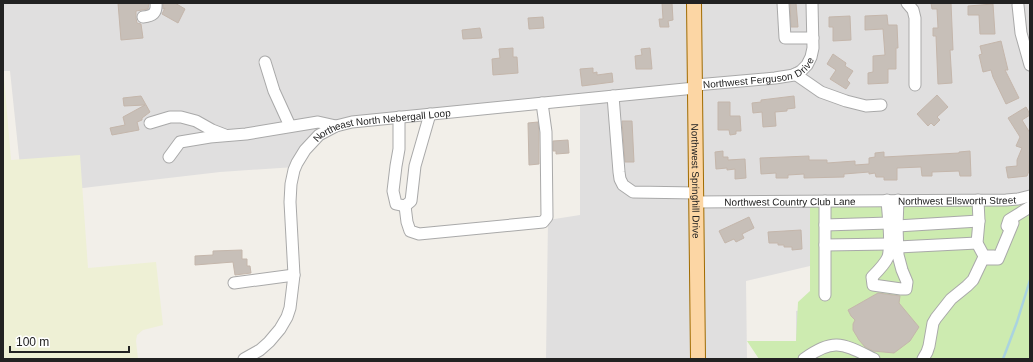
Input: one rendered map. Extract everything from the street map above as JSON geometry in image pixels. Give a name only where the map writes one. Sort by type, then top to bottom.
[{"type":"main road","name":"Northwest Springhill Drive","points":[[694,3],[698,359]]},
{"type":"street","points":[[144,17],[151,16],[154,13],[156,3]]},
{"type":"street","points":[[783,3],[785,38],[813,38]]},
{"type":"street","name":"Northwest Ferguson Drive","points":[[696,86],[775,78],[795,74],[801,71],[807,65],[813,48],[812,3]]},
{"type":"street","points":[[907,3],[913,10],[916,18],[915,85]]},
{"type":"street","points":[[1018,5],[1020,33],[1030,66]]},
{"type":"street","points":[[265,62],[274,91],[290,126]]},
{"type":"street","points":[[795,74],[821,92],[866,106],[881,105]]},
{"type":"street","name":"Northeast North Nebergall Loop","points":[[244,359],[260,350],[269,342],[280,329],[287,317],[290,308],[294,275],[290,202],[291,184],[297,163],[305,150],[319,136],[336,126],[352,122],[614,96],[696,86]]},
{"type":"street","name":"Northwest Country Club Lane","points":[[614,96],[620,179],[625,187],[635,192],[697,198],[825,201],[889,200]]},
{"type":"street","points":[[405,206],[410,231],[419,234],[543,222],[547,217],[547,171],[546,132],[542,103]]},
{"type":"street","points":[[405,206],[411,201],[415,166],[430,114]]},
{"type":"street","points":[[150,123],[170,117],[181,117],[196,121],[227,136]]},
{"type":"street","points":[[399,117],[399,149],[393,191],[396,204],[405,206]]},
{"type":"street","points":[[170,157],[180,142],[210,137],[246,134],[318,122],[336,126]]},
{"type":"street","name":"Northwest Ellsworth Street","points":[[889,200],[1006,200],[1030,196]]},
{"type":"street","points":[[889,200],[893,225],[894,245]]},
{"type":"street","points":[[978,200],[979,222],[977,243],[984,256],[995,256],[1009,220],[1024,210],[1030,208]]},
{"type":"street","points":[[825,201],[825,295]]},
{"type":"street","points":[[825,225],[893,225],[979,222]]},
{"type":"street","points":[[923,359],[929,346],[933,323],[936,318],[951,299],[973,280],[983,259],[998,260],[1013,223]]},
{"type":"street","points":[[825,245],[977,243]]},
{"type":"street","points":[[234,283],[294,275]]},
{"type":"street","points":[[804,359],[824,347],[836,344],[852,348],[874,359]]},
{"type":"shaded area","points":[[3,3],[1030,3],[1030,209],[796,342],[796,311],[830,305],[827,262],[746,281],[747,359],[546,359],[548,220],[580,215],[580,99],[336,126],[295,167],[220,172],[23,195],[10,71],[3,71]]},
{"type":"green space","points":[[3,65],[11,160],[80,155],[88,268],[156,262],[163,325],[143,330],[137,335],[136,341],[138,359],[3,359]]},
{"type":"green space","points":[[1030,204],[1030,359],[759,359],[747,341],[796,341],[798,302],[810,291],[810,207],[914,207]]},
{"type":"building","points":[[118,3],[149,3],[148,9],[136,11],[137,23],[141,24],[143,38],[121,40]]},
{"type":"building","points":[[163,3],[175,3],[185,9],[178,23],[162,14],[165,8],[163,9]]},
{"type":"building","points":[[662,3],[672,3],[673,20],[668,21],[669,27],[660,27],[659,19],[663,19]]},
{"type":"building","points":[[790,3],[796,3],[798,27],[791,27]]},
{"type":"building","points":[[931,3],[951,3],[953,50],[950,50],[952,83],[938,84],[936,36],[933,36],[933,28],[938,28],[937,9],[932,9]]},
{"type":"building","points":[[993,4],[995,34],[980,34],[979,15],[968,15],[968,6]]},
{"type":"building","points":[[887,15],[888,25],[897,25],[898,48],[896,48],[896,69],[888,69],[888,83],[868,84],[868,73],[873,72],[873,56],[885,55],[883,29],[865,30],[865,16]]},
{"type":"building","points":[[850,16],[851,40],[833,41],[833,27],[829,27],[829,17]]},
{"type":"building","points":[[543,17],[544,28],[529,29],[528,18]]},
{"type":"building","points":[[480,28],[482,38],[463,39],[462,30]]},
{"type":"building","points":[[1001,41],[1008,70],[1005,70],[1019,98],[1006,104],[991,70],[983,72],[979,55],[982,54],[980,46]]},
{"type":"building","points":[[513,48],[513,57],[517,57],[518,73],[493,75],[492,59],[500,58],[499,49]]},
{"type":"building","points":[[650,48],[652,69],[636,69],[635,56],[642,55],[641,49]]},
{"type":"building","points":[[833,54],[846,63],[845,66],[853,71],[847,80],[850,83],[846,89],[830,79],[836,70],[827,64]]},
{"type":"building","points":[[593,68],[593,73],[597,72],[597,75],[612,73],[613,82],[582,86],[580,69]]},
{"type":"building","points":[[937,95],[948,107],[937,117],[940,120],[934,126],[931,123],[928,126],[917,114]]},
{"type":"building","points":[[141,96],[150,112],[142,118],[142,120],[137,122],[139,130],[112,135],[110,128],[125,125],[123,117],[145,105],[124,106],[123,98]]},
{"type":"building","points":[[794,96],[795,108],[787,109],[787,111],[775,112],[776,126],[763,127],[762,112],[753,113],[752,103],[761,102],[761,100]]},
{"type":"building","points":[[718,102],[730,102],[730,116],[740,116],[741,131],[736,131],[736,134],[730,135],[729,130],[718,130]]},
{"type":"building","points":[[1026,107],[1030,115],[1022,120],[1030,133],[1029,171],[1027,176],[1008,178],[1006,167],[1017,166],[1017,160],[1022,148],[1016,146],[1020,137],[1008,118]]},
{"type":"building","points":[[622,121],[632,121],[634,162],[625,162]]},
{"type":"building","points":[[538,122],[539,164],[529,165],[528,123]]},
{"type":"building","points":[[568,140],[569,153],[556,154],[556,151],[553,151],[553,141]]},
{"type":"building","points":[[723,151],[723,157],[728,157],[728,160],[745,159],[746,178],[735,179],[735,169],[716,169],[715,152]]},
{"type":"building","points":[[970,151],[971,176],[960,176],[959,171],[932,172],[932,176],[922,176],[921,167],[897,168],[897,180],[884,180],[884,177],[876,177],[875,173],[869,174],[869,172],[844,174],[844,177],[804,178],[804,174],[788,175],[788,178],[776,178],[776,173],[761,174],[760,158],[809,156],[809,160],[827,160],[827,163],[855,161],[855,165],[869,164],[869,158],[875,157],[875,153],[884,152],[884,157],[959,153]]},
{"type":"building","points":[[749,217],[754,228],[742,234],[744,238],[736,242],[734,239],[725,243],[719,231]]},
{"type":"building","points":[[801,230],[802,249],[792,250],[792,247],[784,247],[784,245],[778,245],[778,243],[769,243],[768,232]]},
{"type":"building","points":[[242,250],[242,259],[247,259],[247,266],[250,266],[251,273],[235,275],[233,262],[195,265],[195,256],[213,255],[213,251]]},
{"type":"building","points":[[878,293],[900,296],[899,303],[919,327],[910,341],[894,353],[873,351],[865,347],[853,330],[855,320],[848,310]]},
{"type":"waterway","points":[[1003,359],[1017,322],[1030,280]]}]
